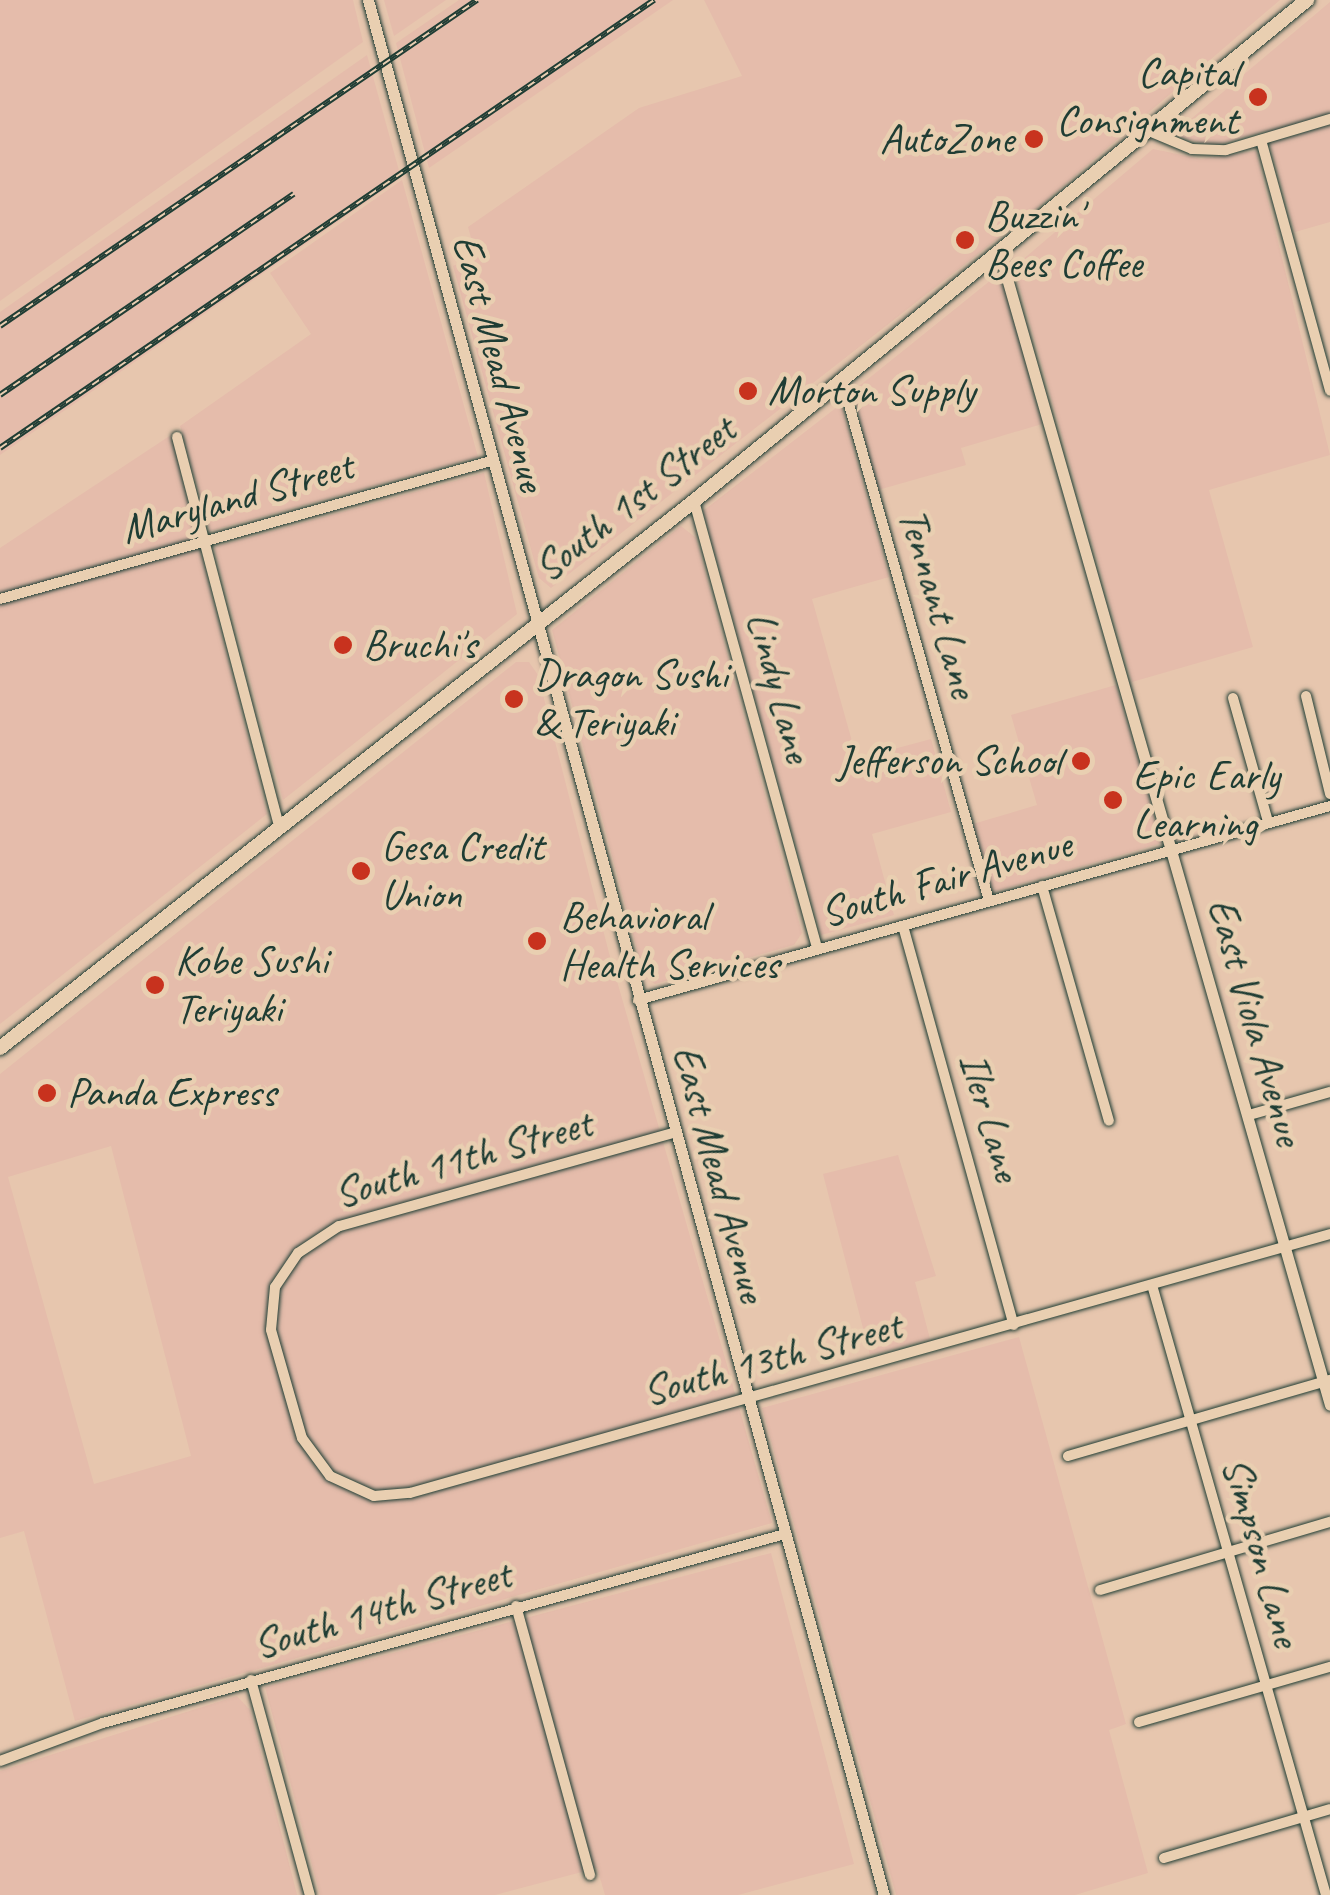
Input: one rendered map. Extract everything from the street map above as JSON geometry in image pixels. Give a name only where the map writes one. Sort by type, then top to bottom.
[{"type":"main road","name":"South 1st Street","points":[[0,1048],[535,621],[694,501],[1151,132],[1307,0]]},
{"type":"street","name":"East Mead Avenue","points":[[368,0],[673,1133],[884,1895]]},
{"type":"street","points":[[1151,132],[1208,151],[1330,120]]},
{"type":"street","points":[[1261,140],[1330,391]]},
{"type":"street","name":"East Viola Avenue","points":[[1000,254],[1327,1381],[1330,1404]]},
{"type":"street","points":[[1314,332],[1330,327]]},
{"type":"street","name":"Tennant Lane","points":[[842,380],[988,901]]},
{"type":"street","points":[[177,437],[280,825]]},
{"type":"street","name":"Maryland Street","points":[[0,599],[492,461]]},
{"type":"street","name":"Lindy Lane","points":[[694,501],[816,950]]},
{"type":"street","points":[[1306,696],[1330,794]]},
{"type":"street","points":[[1233,698],[1268,822]]},
{"type":"street","name":"South Fair Avenue","points":[[638,1000],[1330,806]]},
{"type":"street","points":[[1042,886],[1109,1121]]},
{"type":"street","name":"Iler Lane","points":[[903,926],[1014,1325]]},
{"type":"street","points":[[1249,1115],[1330,1092]]},
{"type":"street","name":"South 11th Street","points":[[286,1386],[272,1330],[275,1287],[321,1234],[673,1133]]},
{"type":"street","name":"South 13th Street","points":[[286,1386],[319,1464],[341,1483],[374,1496],[410,1493],[748,1401],[1330,1234]]},
{"type":"street","name":"Simpson Lane","points":[[1152,1285],[1326,1895]]},
{"type":"street","points":[[1068,1456],[1327,1381]]},
{"type":"street","points":[[1100,1590],[1330,1522]]},
{"type":"street","name":"South 14th Street","points":[[0,1760],[251,1680],[785,1534]]},
{"type":"street","points":[[516,1606],[590,1875]]},
{"type":"street","points":[[1139,1722],[1330,1667]]},
{"type":"street","points":[[251,1680],[310,1895]]},
{"type":"street","points":[[1164,1858],[1330,1809]]},
{"type":"shaded area","points":[[0,0],[353,0],[363,42],[0,301]]},
{"type":"shaded area","points":[[384,0],[446,0],[394,36]]},
{"type":"shaded area","points":[[459,0],[673,0],[429,168],[396,43]]},
{"type":"shaded area","points":[[704,0],[1280,0],[1043,203],[551,588],[539,578],[453,266],[476,256],[468,227],[639,108],[742,76]]},
{"type":"shaded area","points":[[1330,2],[1330,222],[1295,232],[1266,131],[1213,146],[1172,135]]},
{"type":"shaded area","points":[[367,55],[401,178],[0,455],[0,312]]},
{"type":"shaded area","points":[[1153,149],[1201,159],[1256,151],[1330,455],[1209,490],[1253,647],[1132,682],[1014,267]]},
{"type":"shaded area","points":[[402,180],[478,457],[210,531],[180,426],[311,334],[270,273]]},
{"type":"shaded area","points":[[1001,272],[1042,424],[961,448],[966,465],[878,490],[853,391]]},
{"type":"shaded area","points":[[841,404],[889,577],[812,599],[857,759],[931,739],[951,812],[872,834],[894,915],[821,935],[703,511]]},
{"type":"shaded area","points":[[171,435],[267,814],[0,1024],[0,548]]},
{"type":"shaded area","points":[[484,473],[517,614],[283,800],[214,547]]},
{"type":"shaded area","points":[[681,526],[696,538],[802,933],[794,945],[655,984],[644,976],[552,630]]},
{"type":"shaded area","points":[[516,662],[529,662],[538,675],[609,953],[772,1523],[75,1721],[24,1531],[0,1538],[0,1074]],"holes":[[[111,1146],[191,1456],[94,1484],[8,1177]]]},
{"type":"shaded area","name":"Jefferson School","points":[[1116,685],[1162,843],[993,892],[973,824],[1037,805],[1011,715]]},
{"type":"shaded area","points":[[898,1155],[936,1276],[915,1282],[930,1339],[870,1355],[823,1174]]},
{"type":"shaded area","points":[[1019,1337],[1126,1724],[1109,1730],[1148,1873],[1075,1895],[896,1895],[762,1408]]},
{"type":"shaded area","points":[[771,1553],[854,1864],[738,1895],[605,1895],[597,1868],[495,1895],[320,1895],[265,1687]]},
{"type":"shaded area","points":[[237,1696],[250,1710],[297,1895],[0,1895],[0,1771]]},
{"type":"railway","points":[[0,326],[477,0]]},
{"type":"railway","points":[[0,448],[654,0]]},
{"type":"railway","points":[[0,395],[294,194]]},
{"type":"place","name":"Capital Consignment","points":[[1258,97]]},
{"type":"place","name":"AutoZone","points":[[1034,139]]},
{"type":"place","name":"Buzzin' Bees Coffee","points":[[965,240]]},
{"type":"place","name":"Morton Supply","points":[[748,391]]},
{"type":"place","name":"Bruchi's","points":[[343,645]]},
{"type":"place","name":"Dragon Sushi & Teriyaki","points":[[514,699]]},
{"type":"place","name":"Jefferson School","points":[[1081,761]]},
{"type":"place","name":"Epic Early Learning","points":[[1113,800]]},
{"type":"place","name":"Gesa Credit Union","points":[[361,871]]},
{"type":"place","name":"Behavioral Health Services","points":[[537,941]]},
{"type":"place","name":"Kobe Sushi Teriyaki","points":[[155,985]]},
{"type":"place","name":"Panda Express","points":[[47,1093]]}]
